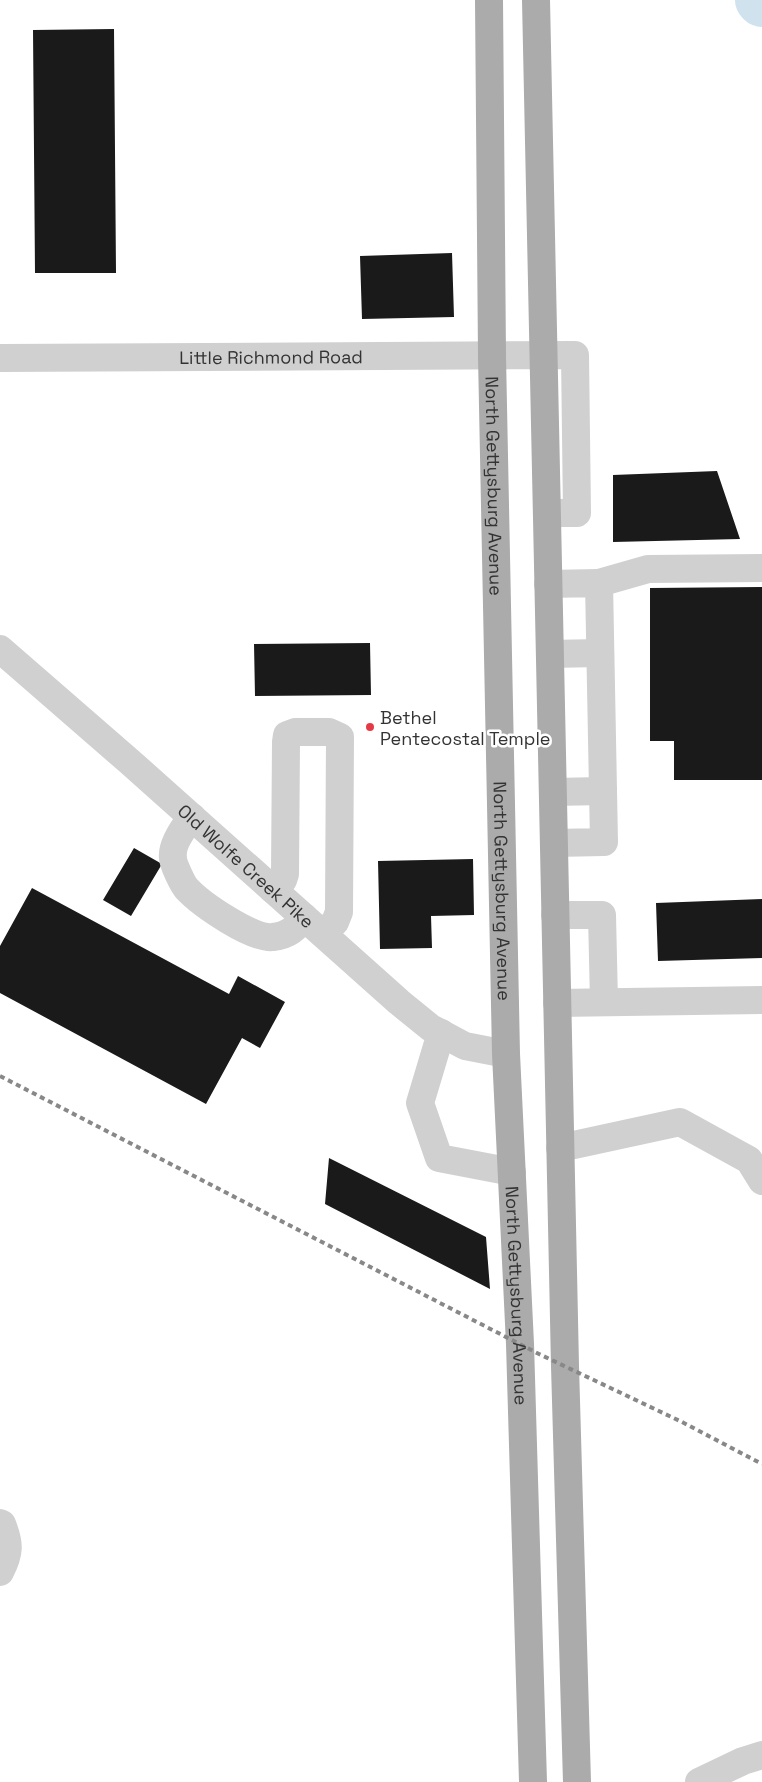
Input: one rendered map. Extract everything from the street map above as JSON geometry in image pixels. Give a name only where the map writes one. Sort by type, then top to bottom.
[{"type":"main road","name":"North Gettysburg Avenue","points":[[489,1],[492,356],[506,1054],[520,1354],[533,1782]]},
{"type":"main road","points":[[536,5],[560,1148],[577,1782]]},
{"type":"street","name":"Little Richmond Road","points":[[0,358],[575,355],[576,445]]},
{"type":"street","points":[[545,446],[576,445],[578,513],[547,514]]},
{"type":"street","points":[[548,584],[599,583],[648,569],[762,568]]},
{"type":"street","points":[[554,843],[604,842],[599,583]]},
{"type":"street","name":"Old Wolfe Creek Pike","points":[[0,649],[399,1002],[431,1028],[465,1046],[506,1054]]},
{"type":"street","points":[[550,654],[600,653]]},
{"type":"street","points":[[192,817],[178,835],[172,857],[186,888],[218,914],[254,934],[272,938],[313,925],[334,922],[339,912],[340,737],[329,732],[295,732],[287,736],[285,874],[283,880],[272,889]]},
{"type":"street","points":[[553,792],[603,791]]},
{"type":"street","points":[[555,915],[602,915],[604,1002]]},
{"type":"street","points":[[557,1003],[762,1000]]},
{"type":"street","points":[[441,1033],[420,1103],[439,1158],[512,1172]]},
{"type":"street","points":[[560,1148],[680,1122],[749,1160],[762,1181]]},
{"type":"street","points":[[0,1523],[9,1542],[7,1560],[0,1572]]},
{"type":"street","points":[[699,1782],[743,1761],[762,1755]]},
{"type":"building","points":[[114,29],[116,273],[35,273],[33,30]]},
{"type":"building","points":[[452,253],[454,317],[362,319],[360,256]]},
{"type":"building","points":[[717,471],[740,539],[613,542],[613,475]]},
{"type":"building","points":[[762,587],[762,780],[674,780],[674,741],[650,741],[650,588]]},
{"type":"building","points":[[370,643],[371,695],[255,696],[254,644]]},
{"type":"building","points":[[134,848],[162,864],[131,916],[103,900]]},
{"type":"building","points":[[473,859],[474,915],[431,916],[432,948],[380,949],[378,861]]},
{"type":"building","points":[[32,888],[229,994],[238,976],[285,1002],[260,1048],[242,1038],[206,1104],[0,993],[0,946]]},
{"type":"building","points":[[762,899],[762,958],[658,961],[656,903]]},
{"type":"building","points":[[329,1158],[486,1237],[490,1289],[325,1204]]},
{"type":"railway","points":[[0,1076],[539,1354],[682,1422],[762,1464]]},
{"type":"place","name":"Bethel Pentecostal Temple","points":[[370,727]]}]
